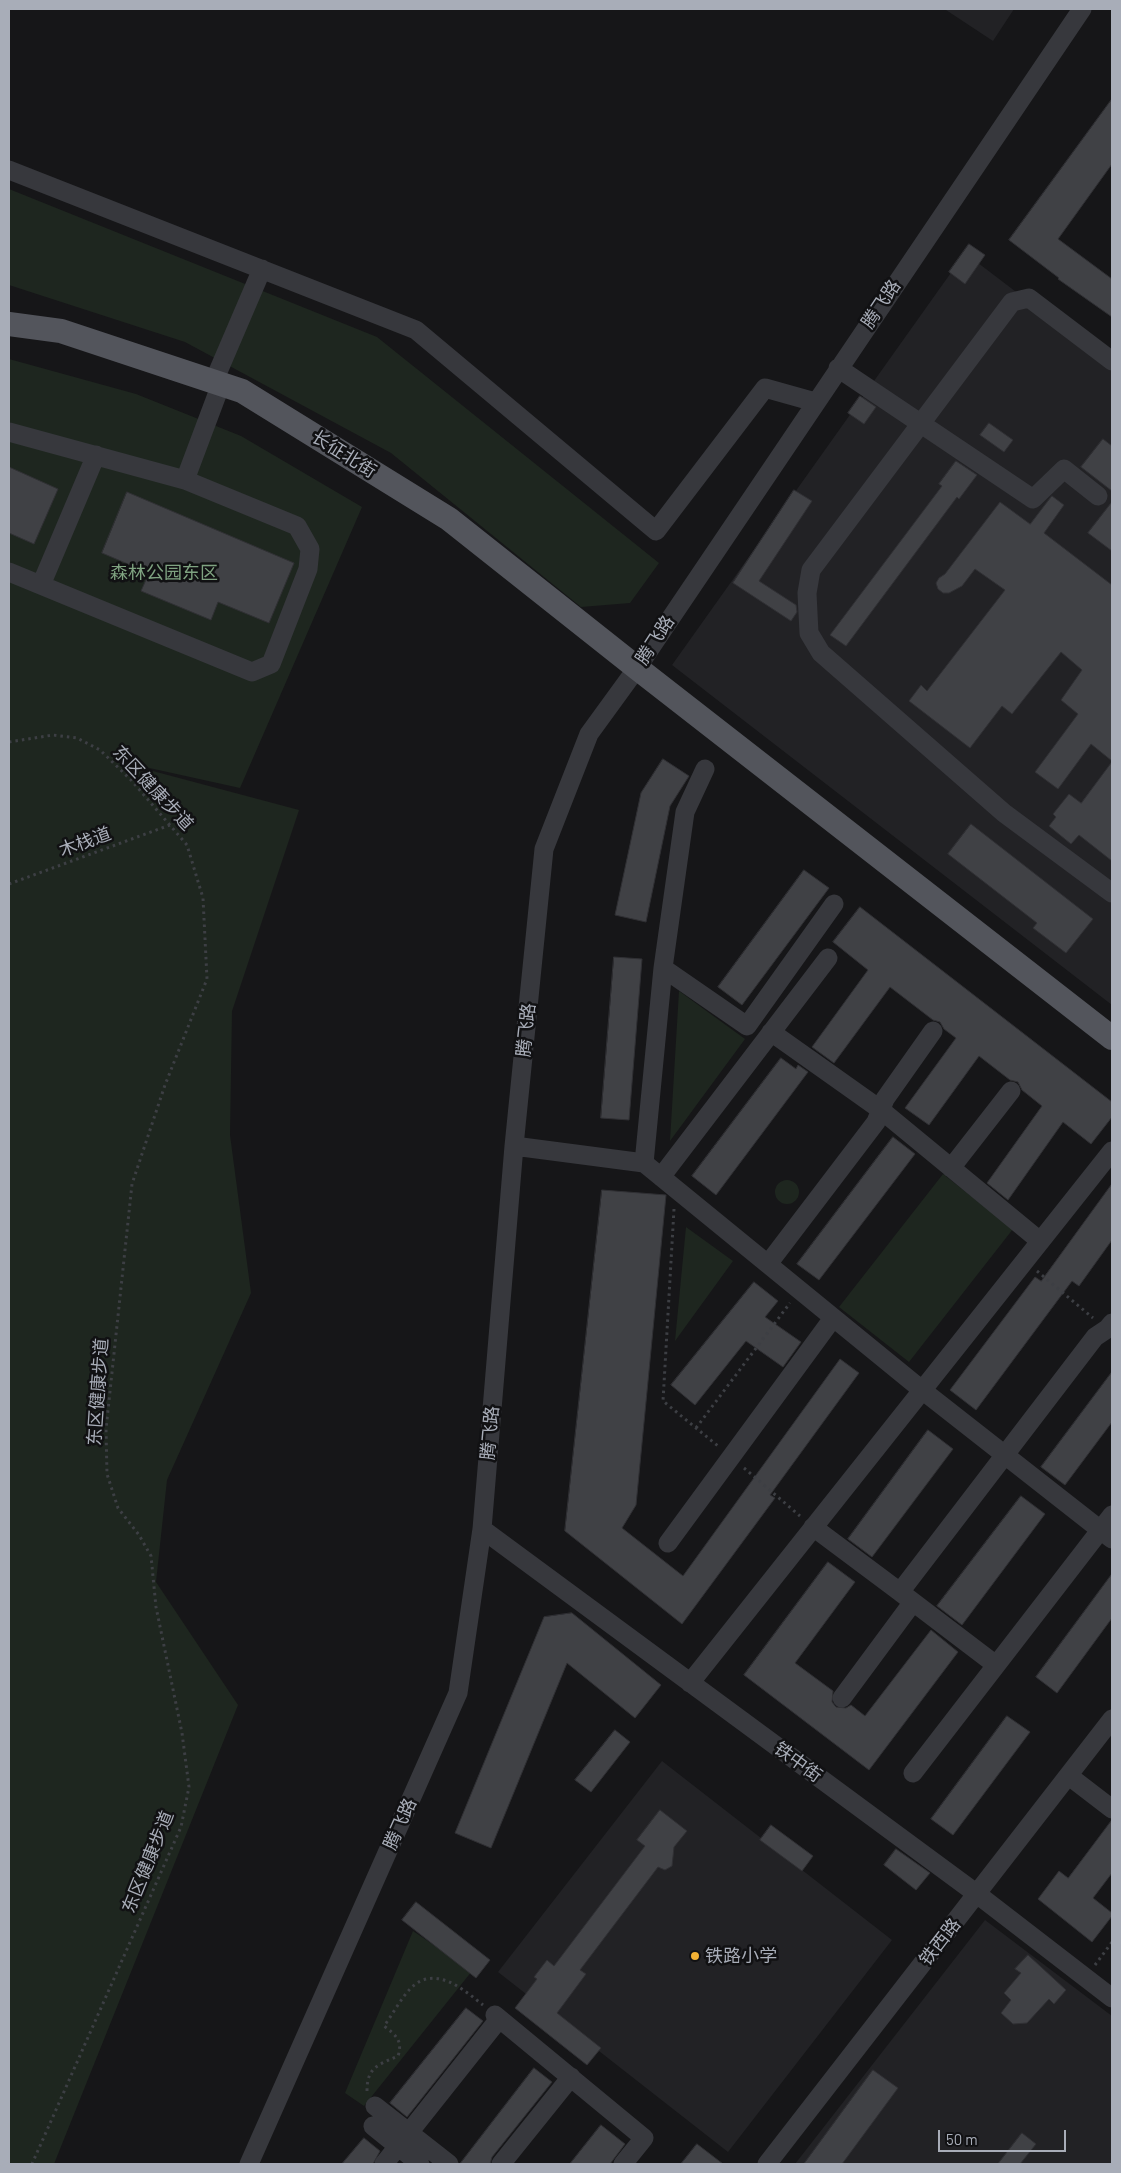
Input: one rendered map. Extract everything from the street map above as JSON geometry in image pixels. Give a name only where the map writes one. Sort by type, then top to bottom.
[{"type":"main road","name":"长征北街","points":[[9,324],[61,331],[242,391],[449,519],[1112,1038]]},
{"type":"street","name":"腾飞路","points":[[249,2164],[458,1692],[482,1529],[514,1146],[544,849],[589,734],[637,668],[1082,9]]},
{"type":"street","points":[[9,170],[416,330],[656,531],[765,388],[815,402]]},
{"type":"street","points":[[185,480],[218,383],[262,269]]},
{"type":"street","points":[[1112,361],[1029,298],[1012,302],[811,570],[807,593],[809,633],[821,653],[1004,813],[1112,893]]},
{"type":"street","points":[[838,368],[1033,499],[1064,469],[1098,496]]},
{"type":"street","points":[[9,432],[185,480],[297,526],[310,548],[308,569],[270,664],[252,672],[9,572]]},
{"type":"street","points":[[41,585],[96,455]]},
{"type":"street","points":[[644,1163],[663,968],[685,812],[705,769]]},
{"type":"street","points":[[663,968],[748,1026],[834,904]]},
{"type":"street","points":[[668,1183],[771,1032],[828,958]]},
{"type":"street","points":[[771,1032],[881,1110],[1040,1241]]},
{"type":"street","points":[[768,1264],[876,1122],[885,1099],[933,1032]]},
{"type":"street","points":[[951,1168],[1011,1091]]},
{"type":"street","points":[[514,1146],[644,1163],[922,1390],[1106,1535]]},
{"type":"street","points":[[690,1683],[1112,1151]]},
{"type":"street","points":[[668,1543],[833,1318]]},
{"type":"street","points":[[842,1698],[906,1597],[1005,1455],[1095,1337],[1110,1326]]},
{"type":"street","points":[[913,1773],[996,1665],[1106,1535],[1112,1515]]},
{"type":"street","points":[[813,1527],[996,1665]]},
{"type":"street","name":"铁中街","points":[[482,1529],[977,1894],[1112,1998]]},
{"type":"street","name":"铁西路","points":[[768,2164],[1112,1719]]},
{"type":"street","points":[[1069,1776],[1112,1809]]},
{"type":"street","points":[[384,2164],[497,2017],[644,2138],[623,2164]]},
{"type":"street","points":[[501,2164],[571,2077]]},
{"type":"street","points":[[374,2106],[403,2140],[420,2164]]},
{"type":"street","points":[[373,2126],[449,2164]]},
{"type":"path","name":"东区健康步道","points":[[9,742],[53,735],[77,738],[100,750],[131,780],[187,845],[203,898],[207,978],[164,1085],[132,1184],[106,1429],[107,1474],[118,1508],[139,1535],[151,1556],[156,1607],[182,1733],[189,1787],[181,1827],[32,2164]]},
{"type":"path","name":"木栈道","points":[[9,884],[170,825]]},
{"type":"path","points":[[668,1183],[663,1401],[813,1527]]},
{"type":"path","points":[[1025,1260],[1110,1326]]},
{"type":"path","points":[[696,1428],[800,1291]]},
{"type":"path","points":[[1086,1978],[1112,1942]]},
{"type":"path","points":[[374,2106],[367,2092],[367,2079],[374,2068],[398,2056],[401,2047],[398,2036],[384,2026],[412,1987],[425,1979],[441,1978],[458,1985],[497,2017]]},
{"type":"shaded area","points":[[947,9],[1014,9],[993,41]]},
{"type":"shaded area","points":[[965,253],[1112,365],[1112,1005],[672,665]]},
{"type":"shaded area","name":"铁路小学","points":[[662,1761],[892,1940],[728,2152],[498,1972]]},
{"type":"shaded area","points":[[985,1920],[1112,2016],[1112,2164],[795,2164]]},
{"type":"green space","points":[[9,189],[377,337],[659,563],[630,603],[581,607],[391,453],[185,342],[9,285]]},
{"type":"green space","name":"森林公园东区","points":[[9,359],[136,394],[241,436],[362,507],[240,788],[104,758],[299,810],[232,1011],[230,1135],[251,1293],[167,1480],[156,1582],[238,1705],[54,2164],[9,2164]]},
{"type":"green space","points":[[679,991],[745,1039],[670,1141]]},
{"type":"green space","points":[[943,1174],[1013,1229],[909,1362],[839,1307]]},
{"type":"green space","points":[[787,1180],[796,1183],[799,1192],[796,1201],[787,1204],[778,1201],[775,1192],[778,1183]]},
{"type":"green space","points":[[686,1227],[733,1261],[675,1341]]},
{"type":"green space","points":[[413,1931],[472,1971],[364,2106],[345,2093]]},
{"type":"building","points":[[1112,99],[1112,164],[1058,239],[1112,279],[1112,317],[1058,279],[1009,240]]},
{"type":"building","points":[[969,244],[985,255],[965,284],[949,272]]},
{"type":"building","points":[[860,396],[876,407],[864,424],[848,413]]},
{"type":"building","points":[[989,423],[1013,440],[1004,452],[980,435]]},
{"type":"building","points":[[1103,439],[1112,446],[1112,491],[1081,467]]},
{"type":"building","points":[[956,461],[977,475],[959,499],[957,497],[846,646],[830,635],[942,486],[939,484]]},
{"type":"building","points":[[9,467],[58,489],[34,544],[9,533]]},
{"type":"building","points":[[794,490],[812,501],[759,581],[796,605],[797,612],[791,621],[733,583]]},
{"type":"building","points":[[127,492],[294,563],[269,623],[218,602],[211,620],[141,591],[149,573],[102,553]]},
{"type":"building","points":[[1052,496],[1064,505],[1044,533],[1112,585],[1112,761],[1091,744],[1058,789],[1035,772],[1078,714],[1061,700],[1082,670],[1061,652],[1012,714],[1002,706],[970,748],[909,701],[921,685],[927,691],[1005,590],[975,569],[962,586],[949,593],[943,593],[938,589],[936,583],[939,578],[945,574],[1000,502],[1030,524]]},
{"type":"building","points":[[1112,502],[1112,551],[1088,533]]},
{"type":"building","points":[[663,759],[689,776],[670,806],[646,922],[615,915],[641,793]]},
{"type":"building","points":[[1112,762],[1112,861],[1079,835],[1071,844],[1049,826],[1056,817],[1053,814],[1069,794],[1081,803]]},
{"type":"building","points":[[971,824],[1093,919],[1066,953],[1033,928],[1037,923],[948,854]]},
{"type":"building","points":[[804,870],[829,888],[742,1005],[718,987]]},
{"type":"building","points":[[860,907],[1112,1102],[1112,1117],[1091,1144],[1063,1122],[1008,1200],[987,1183],[1042,1106],[1022,1090],[1018,1082],[1010,1080],[979,1056],[929,1125],[905,1108],[956,1038],[944,1029],[940,1022],[933,1020],[890,987],[834,1063],[812,1047],[868,970],[833,942]]},
{"type":"building","points":[[614,957],[642,959],[629,1120],[601,1118]]},
{"type":"building","points":[[781,1058],[796,1069],[798,1065],[808,1072],[716,1195],[692,1176]]},
{"type":"building","points":[[893,1137],[915,1154],[819,1280],[797,1264]]},
{"type":"building","points":[[1112,1184],[1112,1240],[1079,1286],[1072,1281],[976,1410],[950,1390],[1035,1277],[1041,1281]]},
{"type":"building","points":[[602,1190],[666,1195],[636,1505],[622,1528],[683,1576],[840,1359],[859,1373],[770,1495],[775,1498],[682,1624],[565,1531]]},
{"type":"building","points":[[754,1282],[778,1301],[765,1317],[801,1342],[783,1367],[746,1341],[695,1405],[671,1385]]},
{"type":"building","points":[[1112,1372],[1112,1422],[1065,1485],[1041,1467]]},
{"type":"building","points":[[928,1430],[953,1449],[872,1557],[848,1539]]},
{"type":"building","points":[[1021,1496],[1045,1514],[962,1625],[937,1606]]},
{"type":"building","points":[[828,1562],[855,1582],[795,1663],[833,1691],[832,1702],[836,1707],[846,1708],[851,1705],[865,1716],[931,1630],[958,1652],[869,1770],[744,1675]]},
{"type":"building","points":[[1112,1574],[1112,1618],[1057,1693],[1036,1677]]},
{"type":"building","points":[[572,1613],[661,1685],[635,1718],[567,1663],[491,1848],[455,1833],[544,1617]]},
{"type":"building","points":[[1007,1716],[1030,1732],[953,1835],[931,1819]]},
{"type":"building","points":[[615,1730],[630,1742],[591,1792],[575,1780]]},
{"type":"building","points":[[660,1810],[687,1831],[674,1847],[672,1866],[665,1870],[658,1867],[580,1970],[586,1974],[557,2013],[601,2048],[587,2065],[515,2008],[537,1979],[534,1977],[547,1960],[554,1966],[645,1846],[637,1840]]},
{"type":"building","points":[[1112,1820],[1112,1873],[1093,1898],[1112,1913],[1112,1916],[1092,1942],[1038,1899],[1059,1871],[1068,1878]]},
{"type":"building","points":[[771,1825],[813,1856],[802,1871],[760,1840]]},
{"type":"building","points":[[896,1849],[930,1873],[916,1890],[884,1865]]},
{"type":"building","points":[[416,1902],[490,1960],[476,1978],[402,1920]]},
{"type":"building","points":[[1028,1955],[1066,1990],[1054,2004],[1049,1999],[1027,2023],[1013,2024],[1001,2013],[1011,2000],[1004,1993],[1021,1973],[1015,1969]]},
{"type":"building","points":[[466,2008],[483,2021],[407,2117],[390,2103]]},
{"type":"building","points":[[534,2068],[552,2082],[492,2157],[490,2164],[460,2164]]},
{"type":"building","points":[[873,2070],[898,2088],[842,2164],[804,2164]]},
{"type":"building","points":[[601,2125],[625,2144],[610,2164],[570,2164]]},
{"type":"building","points":[[1022,2133],[1036,2144],[1020,2164],[998,2164]]},
{"type":"building","points":[[364,2138],[380,2151],[373,2164],[342,2164]]},
{"type":"building","points":[[697,2144],[723,2164],[681,2164]]},
{"type":"place","name":"铁路小学","points":[[695,1956]]}]
